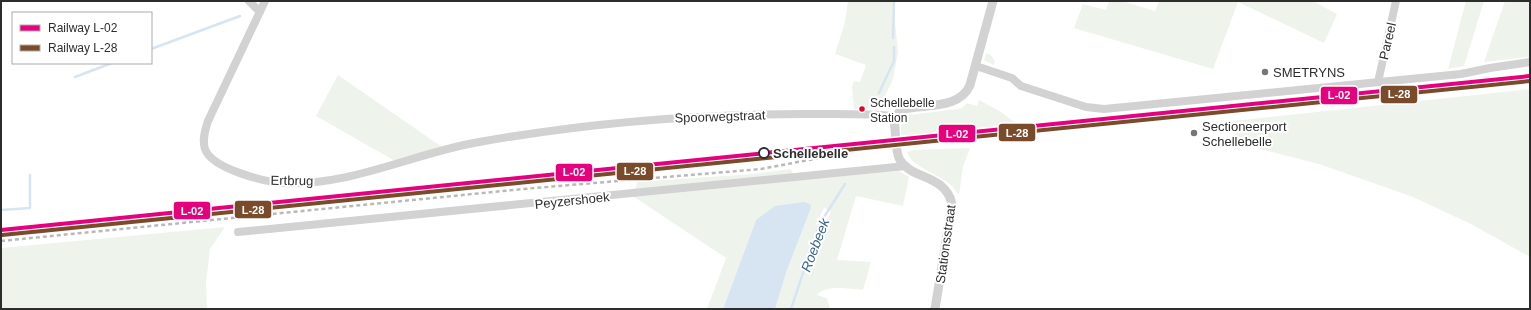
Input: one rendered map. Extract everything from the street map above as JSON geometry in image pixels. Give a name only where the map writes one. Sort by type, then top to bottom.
[{"type":"street","points":[[249,1],[260,12]]},
{"type":"street","name":"Ertbrug","points":[[265,1],[208,120],[203,139],[205,151],[208,155],[217,162],[236,171],[275,182],[316,181],[367,172],[461,146],[545,133]]},
{"type":"street","points":[[906,166],[900,160],[898,154],[895,125],[896,116],[904,109],[952,102],[961,98],[968,90],[976,66],[993,1]]},
{"type":"street","name":"Pareel","points":[[1378,82],[1396,1]]},
{"type":"street","points":[[976,66],[1012,78],[1021,86],[1095,109],[1461,74],[1530,62]]},
{"type":"street","name":"Spoorwegstraat","points":[[545,133],[713,115],[896,116]]},
{"type":"street","name":"Peyzershoek","points":[[238,232],[906,166]]},
{"type":"street","name":"Stationsstraat","points":[[906,166],[946,189],[952,204],[935,309]]},
{"type":"shaded area","points":[[848,1],[893,1],[898,52],[893,79],[880,107],[854,109],[852,88],[854,81],[860,82],[866,65],[835,54],[845,22]]},
{"type":"shaded area","points":[[1109,1],[1122,1],[1155,11],[1159,1],[1313,1],[1337,14],[1324,43],[1238,2],[1213,69],[1074,28],[1083,4],[1106,10]]},
{"type":"shaded area","points":[[1466,1],[1484,1],[1464,66],[1448,69]]},
{"type":"shaded area","points":[[1505,1],[1530,1],[1529,57],[1484,62]]},
{"type":"shaded area","points":[[986,53],[991,55],[995,61],[994,65],[984,60]]},
{"type":"shaded area","points":[[338,75],[442,147],[395,161],[316,116]]},
{"type":"shaded area","points":[[1530,89],[1530,257],[1471,224],[1413,197],[1319,164],[1248,146],[1241,141],[1233,121]]},
{"type":"shaded area","points":[[979,100],[1001,112],[1017,124],[901,136],[901,126],[909,115],[958,109],[962,108],[967,103],[977,106]]},
{"type":"shaded area","points":[[970,148],[963,167],[959,195],[946,181],[914,162],[909,157],[907,152],[913,150]]},
{"type":"shaded area","points":[[790,169],[799,180],[899,171],[909,177],[903,206],[856,196],[837,260],[871,262],[863,290],[838,288],[826,289],[817,295],[827,298],[830,309],[775,309],[787,270],[811,208],[756,220],[723,309],[707,309],[726,258],[634,197],[637,182],[752,174]],"holes":[[[824,208],[831,211],[823,228],[816,224]]]},
{"type":"shaded area","points":[[225,227],[210,249],[206,283],[207,309],[1,309],[1,248]]},
{"type":"water","points":[[804,202],[810,204],[811,208],[787,270],[775,309],[723,309],[756,220],[775,206]]},
{"type":"waterway","name":"Roebeek","points":[[893,38],[894,1]]},
{"type":"waterway","points":[[152,49],[240,16]]},
{"type":"waterway","name":"Roebeek","points":[[879,93],[894,61],[894,47]]},
{"type":"waterway","points":[[75,77],[109,64]]},
{"type":"waterway","points":[[1,210],[30,208],[30,175]]},
{"type":"waterway","name":"Roebeek","points":[[791,309],[819,225],[845,184]]},
{"type":"railway","points":[[1,241],[523,189],[761,169],[883,146]]},
{"type":"rail line","name":"L-02","points":[[1,230],[1530,76]]},
{"type":"rail line","name":"L-28","points":[[2,235],[1530,81]]},
{"type":"place","name":"SMETRYNS","points":[[1265,72]]},
{"type":"place","name":"Schellebelle Station","points":[[862,109]]},
{"type":"place","name":"Sectioneerport Schellebelle","points":[[1194,133]]},
{"type":"place","name":"Schellebelle","points":[[764,153]]}]
